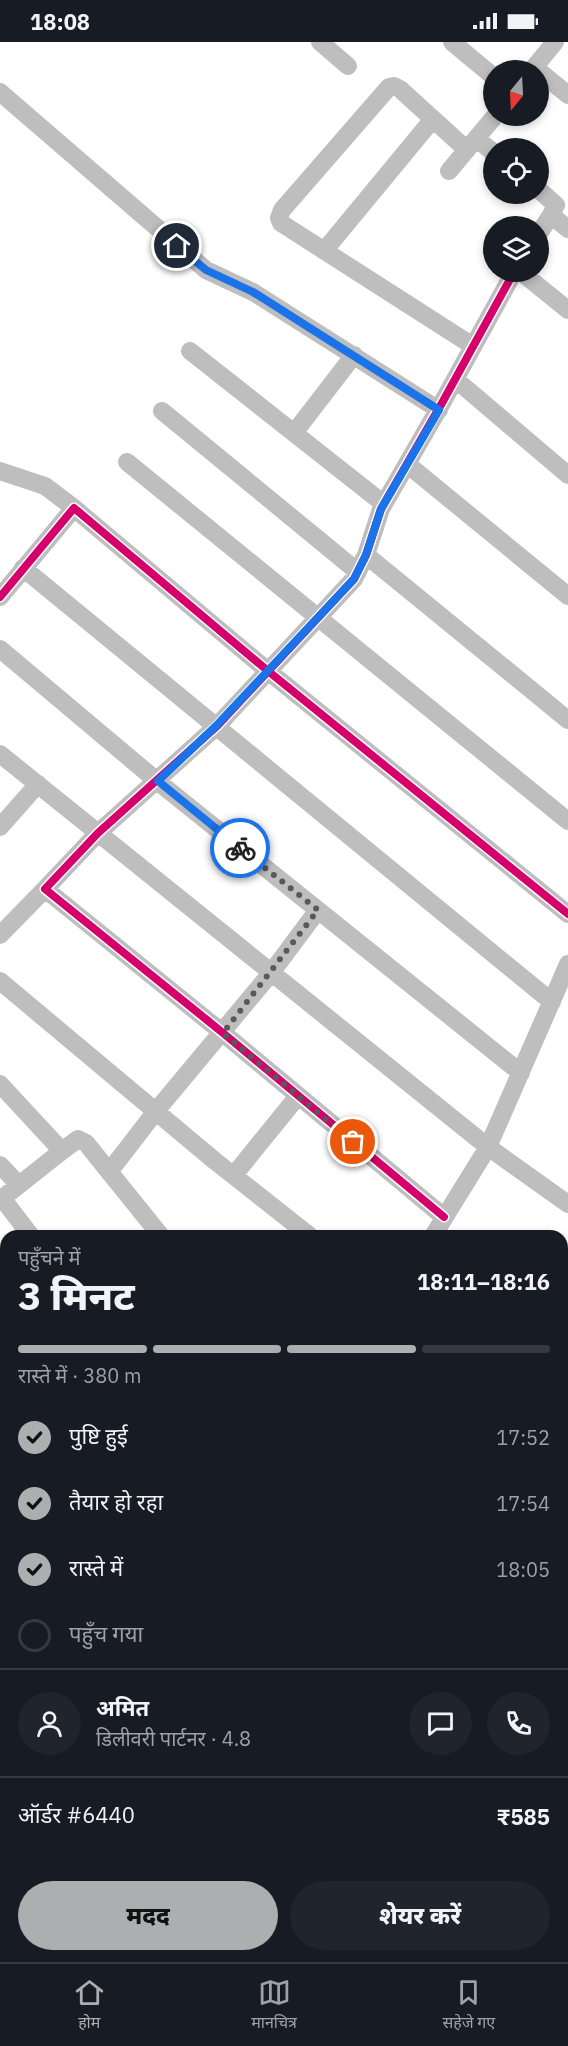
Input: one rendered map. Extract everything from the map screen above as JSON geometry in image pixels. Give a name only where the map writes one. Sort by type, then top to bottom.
[{"type":"street","points":[[320,42],[348,66]]},
{"type":"street","points":[[540,60],[555,42]]},
{"type":"street","points":[[457,44],[483,67]]},
{"type":"street","points":[[549,81],[568,95]]},
{"type":"street","points":[[473,346],[281,223],[279,218],[282,210],[389,87],[394,86],[400,89],[433,119],[472,145],[483,149]]},
{"type":"street","points":[[0,92],[200,265],[253,292],[439,410]]},
{"type":"street","points":[[324,251],[433,119]]},
{"type":"street","points":[[449,171],[487,126]]},
{"type":"street","points":[[549,199],[556,205],[549,219]]},
{"type":"street","points":[[551,216],[568,229]]},
{"type":"street","points":[[0,934],[98,833],[216,726],[317,617],[336,601],[358,572],[384,504],[439,410],[508,282]]},
{"type":"street","points":[[533,282],[568,310]]},
{"type":"street","points":[[190,351],[384,504]]},
{"type":"street","points":[[294,433],[354,356]]},
{"type":"street","points":[[455,379],[568,475]]},
{"type":"street","points":[[162,411],[358,572]]},
{"type":"street","points":[[127,462],[568,821]]},
{"type":"street","points":[[407,464],[568,596]]},
{"type":"street","points":[[0,471],[45,486],[74,507],[268,671],[568,914]]},
{"type":"street","points":[[0,597],[74,507]]},
{"type":"street","points":[[366,555],[568,720]]},
{"type":"street","points":[[23,568],[552,1002]]},
{"type":"street","points":[[0,649],[158,781],[521,1073]]},
{"type":"street","points":[[0,754],[488,1147],[568,1204]]},
{"type":"street","points":[[0,828],[38,784]]},
{"type":"street","points":[[45,889],[444,1217]]},
{"type":"street","points":[[109,1172],[156,1111],[271,973],[318,910]]},
{"type":"street","points":[[436,1230],[488,1147],[568,964]]},
{"type":"street","points":[[0,981],[302,1230]]},
{"type":"street","points":[[0,1084],[62,1151]]},
{"type":"street","points":[[234,1176],[298,1096]]},
{"type":"street","points":[[26,1230],[1,1199],[78,1139],[83,1140],[156,1230]]},
{"type":"street","points":[[0,1165],[19,1185]]},
{"type":"cycle path","points":[[444,1217],[45,889],[98,833],[217,726],[354,579],[366,555],[381,509],[509,282]]},
{"type":"cycle path","points":[[0,597],[74,508],[268,671],[568,914]]},
{"type":"way so far","points":[[240,848],[318,910],[223,1033],[353,1142]]},
{"type":"route","points":[[177,246],[206,270],[253,292],[439,410],[381,509],[366,555],[354,579],[336,601],[317,617],[216,726],[158,781],[240,848]]}]
